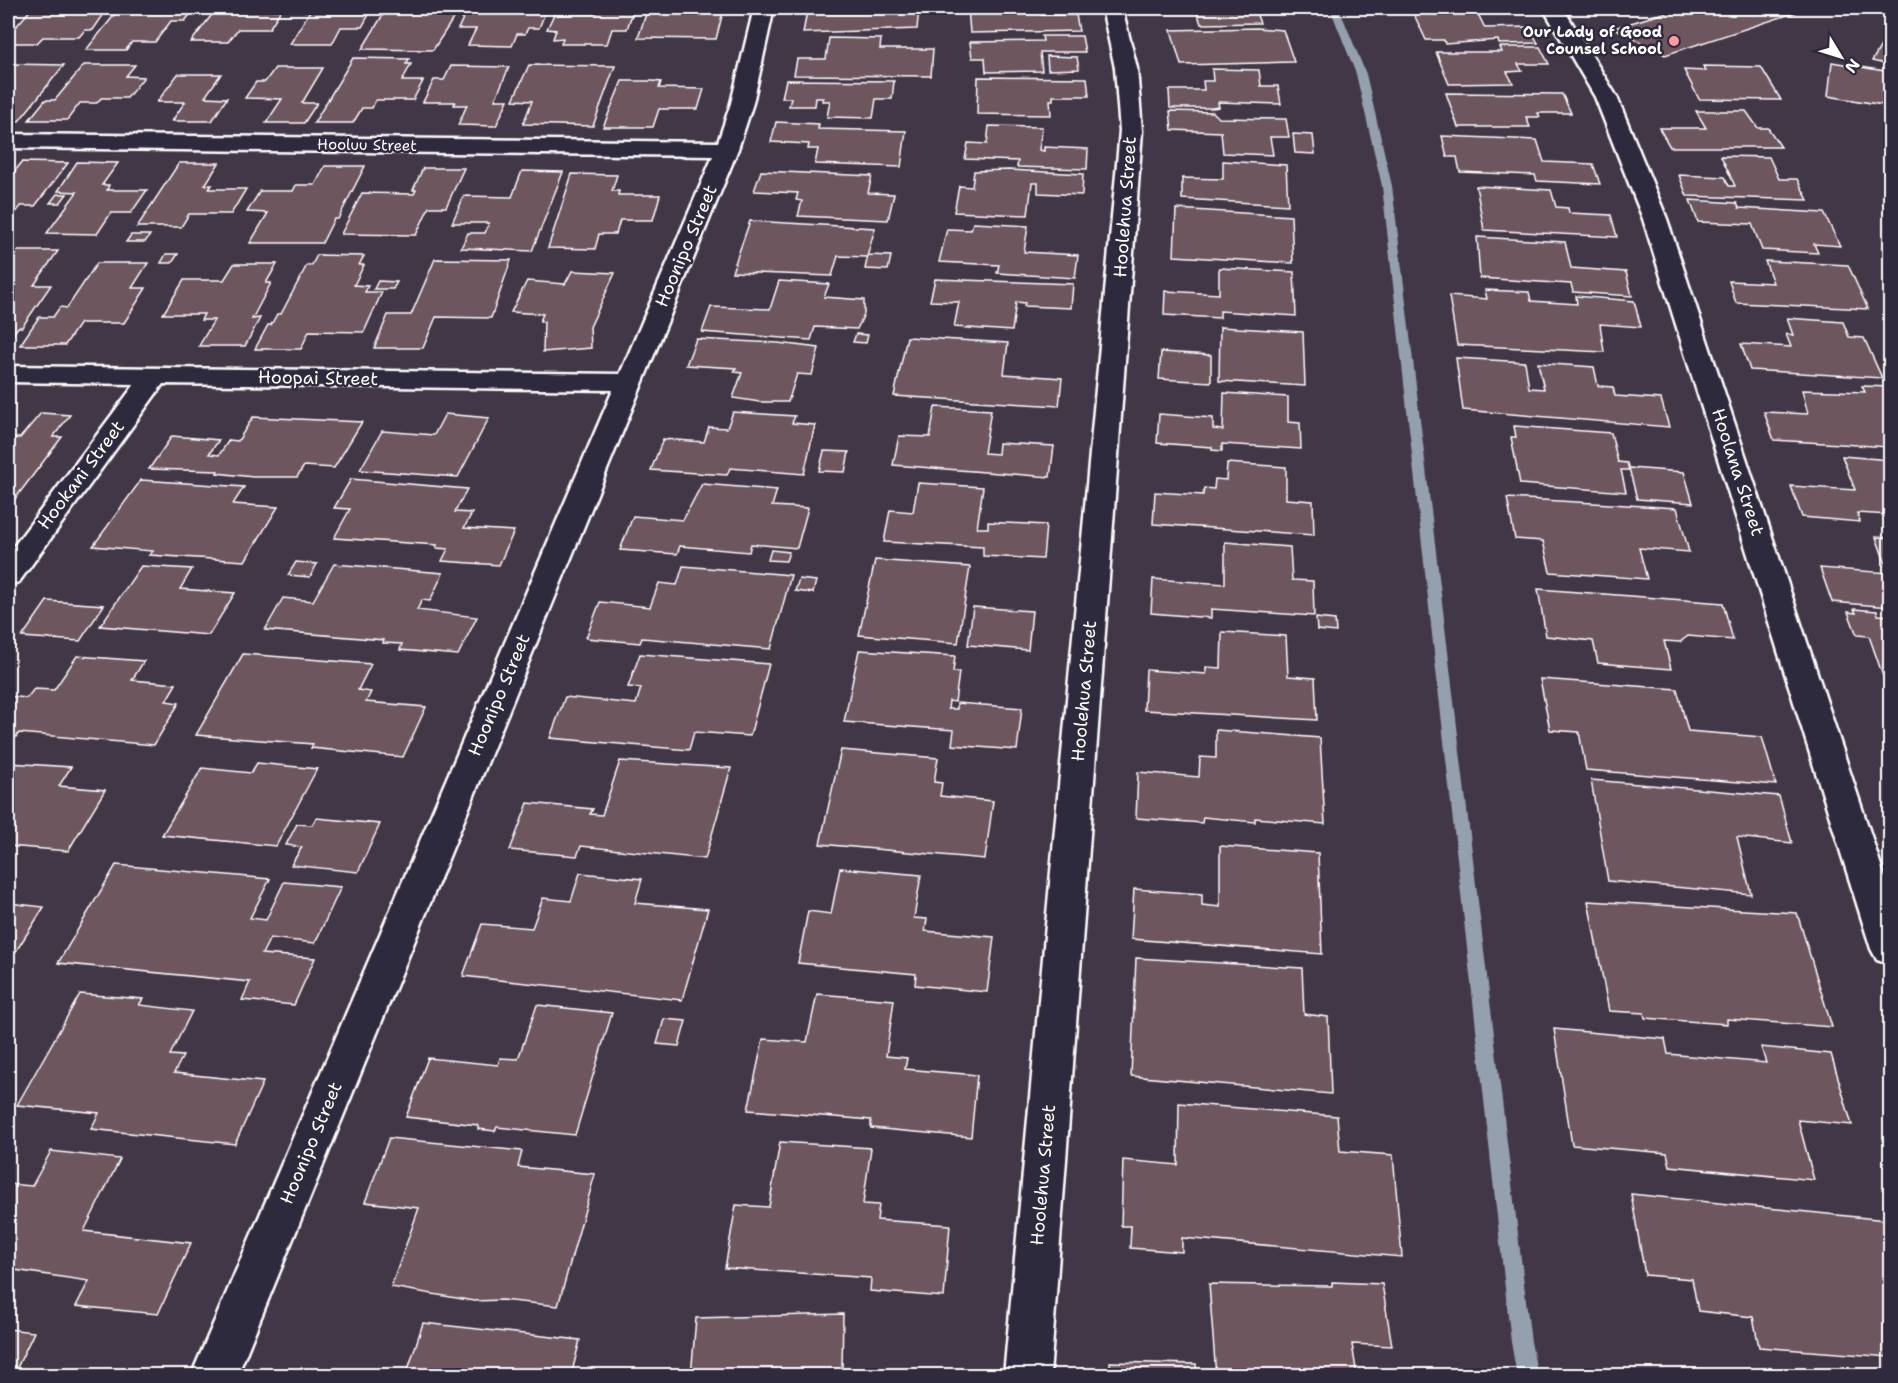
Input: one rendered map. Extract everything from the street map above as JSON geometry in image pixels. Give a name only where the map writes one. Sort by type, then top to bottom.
[{"type":"street","name":"Hoonipo Street","points":[[214,1376],[727,149],[742,103],[764,8]]},
{"type":"street","name":"Hoolehua Street","points":[[1028,1376],[1131,131],[1126,68],[1112,8]]},
{"type":"street","name":"Hoolana Street","points":[[1553,8],[1606,97],[1655,219],[1890,949]]},
{"type":"street","name":"Hooluu Street","points":[[8,141],[727,149]]},
{"type":"street","name":"Hoopai Street","points":[[8,374],[629,382]]},
{"type":"street","name":"Hookani Street","points":[[8,575],[155,376]]},
{"type":"building","points":[[32,8],[108,8],[93,30],[85,30],[79,37],[43,37],[37,43],[8,43],[8,36]]},
{"type":"building","points":[[120,8],[195,8],[185,21],[171,21],[155,42],[132,42],[126,50],[86,50]]},
{"type":"building","points":[[217,8],[281,10],[269,29],[238,29],[228,42],[191,42]]},
{"type":"building","points":[[307,8],[349,8],[347,11],[371,11],[362,27],[341,27],[332,44],[290,44],[310,11],[305,11]]},
{"type":"building","points":[[387,8],[460,8],[433,50],[362,49]]},
{"type":"building","points":[[511,8],[547,8],[539,28],[528,28],[525,34],[517,34],[512,46],[468,45],[476,29],[458,29],[466,12],[509,13]]},
{"type":"building","points":[[599,8],[634,8],[627,29],[612,29],[607,44],[561,44],[563,38],[553,39],[556,30],[547,29],[555,12],[597,13]]},
{"type":"building","points":[[648,8],[724,8],[716,39],[638,38]]},
{"type":"building","points":[[840,8],[919,8],[917,29],[803,33],[807,11],[840,11]]},
{"type":"building","points":[[968,8],[1041,8],[1042,15],[1076,15],[1079,31],[970,33]]},
{"type":"building","points":[[1152,8],[1190,8],[1191,10],[1153,11]]},
{"type":"building","points":[[1196,8],[1254,8],[1260,23],[1201,24]]},
{"type":"building","name":"Our Lady of Good Counsel School","points":[[1681,8],[1809,8],[1665,55],[1614,28]]},
{"type":"building","points":[[1412,10],[1476,10],[1485,28],[1529,27],[1538,43],[1499,44],[1498,40],[1445,44],[1444,40],[1426,40]]},
{"type":"building","points":[[1256,28],[1283,30],[1294,62],[1181,65],[1171,30]]},
{"type":"building","points":[[1042,36],[1082,36],[1085,52],[1040,52],[1042,71],[986,72],[985,58],[972,58],[970,42],[1043,41]]},
{"type":"building","points":[[1886,37],[1890,38],[1890,65],[1872,61]]},
{"type":"building","points":[[829,38],[881,39],[880,49],[933,49],[931,76],[794,75],[797,59],[826,59]]},
{"type":"building","points":[[1500,47],[1540,47],[1549,64],[1518,64],[1522,71],[1507,72],[1513,83],[1449,84],[1436,52],[1502,52]]},
{"type":"building","points":[[1047,56],[1077,57],[1079,69],[1048,70]]},
{"type":"building","points":[[353,58],[409,59],[406,64],[411,64],[402,81],[423,81],[413,100],[376,100],[372,108],[362,108],[353,123],[314,123]]},
{"type":"building","points":[[1832,62],[1890,72],[1890,106],[1828,96]]},
{"type":"building","points":[[8,64],[64,65],[19,121],[8,121]]},
{"type":"building","points":[[84,65],[135,65],[126,76],[144,77],[127,98],[101,98],[97,103],[80,103],[67,120],[29,120],[45,100],[55,100]]},
{"type":"building","points":[[529,65],[615,66],[593,126],[523,124],[532,101],[513,100]]},
{"type":"building","points":[[451,66],[509,67],[495,100],[508,100],[496,126],[458,125],[467,105],[454,105],[455,102],[423,102],[434,80],[444,80]]},
{"type":"building","points":[[1703,66],[1761,67],[1781,100],[1699,99],[1684,70],[1706,71]]},
{"type":"building","points":[[275,68],[323,68],[302,103],[317,103],[304,123],[266,123],[282,99],[245,98],[256,82],[265,82]]},
{"type":"building","points":[[1212,69],[1259,70],[1261,86],[1278,86],[1281,104],[1218,102],[1219,107],[1212,108],[1170,108],[1169,90],[1204,90],[1203,81],[1213,81]]},
{"type":"building","points":[[178,74],[221,74],[205,97],[227,98],[212,121],[172,121],[185,102],[157,102]]},
{"type":"building","points":[[978,77],[1087,78],[1089,96],[1053,96],[1053,100],[1050,100],[1051,115],[977,114]]},
{"type":"building","points":[[786,80],[894,81],[892,99],[876,99],[873,118],[827,117],[830,101],[822,101],[823,98],[816,98],[815,106],[789,106],[791,98],[782,98]]},
{"type":"building","points":[[622,81],[661,82],[659,88],[704,89],[698,109],[659,109],[653,127],[603,127]]},
{"type":"building","points":[[1446,93],[1562,94],[1571,113],[1538,113],[1540,117],[1526,117],[1530,127],[1458,127]]},
{"type":"building","points":[[1170,111],[1213,112],[1219,118],[1286,119],[1289,137],[1270,137],[1273,155],[1223,153],[1221,132],[1172,130]]},
{"type":"building","points":[[1696,111],[1746,111],[1758,128],[1768,128],[1781,147],[1670,147],[1659,128],[1706,128]]},
{"type":"building","points":[[776,122],[819,124],[818,129],[906,131],[901,167],[815,164],[818,149],[808,149],[809,144],[771,142]]},
{"type":"building","points":[[989,126],[1042,127],[1039,150],[1044,151],[1044,147],[1088,149],[1087,169],[1017,167],[1018,161],[965,159],[968,143],[987,144]]},
{"type":"building","points":[[1293,134],[1313,135],[1315,154],[1295,153]]},
{"type":"building","points":[[1442,136],[1537,140],[1544,162],[1593,164],[1600,184],[1537,181],[1535,175],[1460,172],[1457,157],[1447,157]]},
{"type":"building","points":[[1721,156],[1769,157],[1779,179],[1797,179],[1808,200],[1687,196],[1679,175],[1725,177],[1729,186],[1735,186]]},
{"type":"building","points":[[1223,161],[1286,165],[1288,205],[1182,199],[1182,178],[1223,179]]},
{"type":"building","points":[[22,162],[68,163],[35,206],[21,206],[8,223],[8,180]]},
{"type":"building","points":[[77,162],[118,163],[102,185],[109,185],[107,190],[147,190],[131,213],[111,213],[97,234],[47,233],[77,192],[58,191]]},
{"type":"building","points":[[179,163],[219,163],[205,185],[212,185],[209,189],[246,189],[231,214],[189,214],[181,227],[137,227]]},
{"type":"building","points":[[325,166],[365,166],[338,219],[334,219],[322,243],[250,243],[268,213],[247,212],[260,191],[293,191],[296,185],[315,185]]},
{"type":"building","points":[[423,168],[464,168],[446,207],[429,207],[416,235],[341,234],[362,193],[414,194],[416,190],[413,190]]},
{"type":"building","points":[[1009,170],[1083,174],[1082,195],[1038,193],[1038,183],[1032,183],[1028,215],[954,212],[959,186],[972,187],[974,171]]},
{"type":"building","points":[[522,171],[563,172],[532,251],[461,248],[468,233],[485,233],[489,223],[452,223],[464,196],[512,197]]},
{"type":"building","points":[[761,171],[872,176],[868,193],[894,194],[888,220],[798,216],[802,201],[796,200],[798,193],[754,191]]},
{"type":"building","points":[[572,174],[617,175],[612,191],[619,191],[618,195],[660,195],[653,220],[620,220],[616,234],[599,234],[595,249],[548,248]]},
{"type":"building","points":[[1476,186],[1551,190],[1556,207],[1568,208],[1569,213],[1611,215],[1617,237],[1484,230]]},
{"type":"building","points":[[57,194],[67,194],[60,203],[50,203]]},
{"type":"building","points":[[1690,200],[1737,203],[1739,208],[1824,213],[1840,246],[1814,244],[1818,253],[1762,250],[1752,224],[1698,222]]},
{"type":"building","points":[[1176,209],[1291,216],[1293,263],[1174,256]]},
{"type":"building","points":[[750,221],[875,228],[867,257],[838,256],[832,276],[732,272]]},
{"type":"building","points":[[973,223],[1028,226],[1024,252],[1078,255],[1075,278],[997,273],[999,265],[939,262],[947,229],[971,230]]},
{"type":"building","points":[[131,235],[150,235],[145,242],[126,242]]},
{"type":"building","points":[[1477,237],[1565,242],[1571,268],[1626,272],[1632,296],[1573,292],[1571,284],[1480,278]]},
{"type":"building","points":[[8,251],[58,251],[34,285],[51,285],[22,327],[18,327],[9,340]]},
{"type":"building","points":[[166,254],[178,254],[172,263],[161,263]]},
{"type":"building","points":[[317,255],[364,256],[359,265],[364,265],[354,285],[368,286],[365,292],[382,292],[364,332],[309,331],[301,349],[255,349],[268,325],[271,325],[277,314],[281,314],[307,265],[312,265]]},
{"type":"building","points":[[868,255],[891,256],[888,270],[865,269]]},
{"type":"building","points":[[435,259],[511,260],[491,318],[436,317],[423,348],[374,348],[388,315],[411,315]]},
{"type":"building","points":[[1765,261],[1848,265],[1868,309],[1736,303],[1729,281],[1773,283]]},
{"type":"building","points":[[97,263],[148,263],[132,288],[146,288],[124,323],[80,323],[65,345],[20,345],[39,317],[53,317],[60,307],[67,308]]},
{"type":"building","points":[[234,264],[277,264],[266,283],[271,283],[252,319],[260,318],[245,346],[199,346],[214,320],[201,320],[204,314],[163,314],[184,280],[224,280]]},
{"type":"building","points":[[1219,268],[1294,272],[1296,316],[1220,311],[1220,318],[1164,315],[1165,291],[1219,294]]},
{"type":"building","points":[[572,271],[615,273],[590,327],[591,348],[543,352],[544,322],[540,321],[543,314],[511,312],[527,281],[565,284]]},
{"type":"building","points":[[935,279],[1073,284],[1071,308],[1024,306],[1025,303],[1016,302],[1012,331],[954,327],[959,302],[930,301]]},
{"type":"building","points":[[378,281],[397,282],[393,289],[374,289]]},
{"type":"building","points":[[779,281],[829,284],[824,297],[864,300],[864,314],[857,329],[815,327],[811,340],[702,332],[711,307],[770,309]]},
{"type":"building","points":[[1485,290],[1529,292],[1531,301],[1577,304],[1576,296],[1634,301],[1641,327],[1600,324],[1604,352],[1457,345],[1449,296],[1487,299]]},
{"type":"building","points":[[1787,318],[1843,322],[1849,337],[1864,338],[1882,378],[1750,370],[1741,344],[1791,347],[1786,334],[1793,335]]},
{"type":"building","points":[[1220,327],[1303,332],[1305,386],[1219,381]]},
{"type":"building","points":[[856,334],[868,335],[866,343],[853,342]]},
{"type":"building","points":[[907,337],[1008,343],[1004,374],[1062,378],[1059,406],[894,396]]},
{"type":"building","points":[[696,339],[778,343],[819,348],[812,375],[797,374],[788,402],[760,402],[733,398],[742,373],[734,372],[736,368],[686,365]]},
{"type":"building","points":[[1161,352],[1211,355],[1211,382],[1159,379]]},
{"type":"building","points":[[1456,358],[1525,362],[1529,388],[1544,389],[1538,363],[1594,367],[1598,386],[1613,387],[1615,396],[1661,399],[1669,427],[1463,410]]},
{"type":"building","points":[[1862,386],[1890,387],[1890,447],[1774,440],[1764,412],[1808,414],[1802,390],[1865,392]]},
{"type":"building","points":[[1224,393],[1288,397],[1288,422],[1300,423],[1301,449],[1222,444],[1222,451],[1212,450],[1212,447],[1157,443],[1159,414],[1213,418],[1213,429],[1223,430]]},
{"type":"building","points":[[935,407],[991,410],[984,453],[998,454],[999,443],[1054,446],[1050,477],[893,465],[899,436],[930,437]]},
{"type":"building","points":[[733,412],[795,416],[792,423],[815,425],[804,474],[730,468],[727,475],[651,470],[663,439],[704,442],[709,427],[727,428]]},
{"type":"building","points":[[41,413],[70,415],[53,437],[62,437],[11,504],[8,504],[8,438],[20,438]]},
{"type":"building","points":[[445,414],[489,418],[458,477],[360,470],[382,431],[434,435]]},
{"type":"building","points":[[253,417],[362,422],[334,468],[304,466],[297,477],[253,477],[217,473],[218,471],[149,469],[172,436],[219,440],[209,454],[219,455],[229,440],[238,441]]},
{"type":"building","points":[[1514,426],[1611,433],[1618,462],[1627,463],[1629,470],[1621,470],[1626,492],[1520,484],[1511,437],[1516,437]]},
{"type":"building","points":[[824,451],[849,452],[845,472],[819,471]]},
{"type":"building","points":[[1842,456],[1890,460],[1890,515],[1857,513],[1860,522],[1802,517],[1791,486],[1855,490]]},
{"type":"building","points":[[1227,463],[1286,467],[1286,499],[1313,501],[1314,535],[1153,524],[1155,492],[1203,495],[1204,488],[1214,489],[1215,479],[1226,480]]},
{"type":"building","points":[[1629,468],[1684,472],[1693,503],[1637,499]]},
{"type":"building","points":[[351,479],[467,489],[455,512],[472,513],[464,528],[514,531],[499,565],[442,561],[448,549],[436,548],[437,545],[334,538],[350,509],[334,508]]},
{"type":"building","points":[[141,480],[244,487],[233,504],[278,507],[245,561],[149,555],[153,551],[93,546]]},
{"type":"building","points":[[918,483],[983,487],[977,528],[988,528],[988,522],[1046,525],[1043,559],[983,556],[983,547],[884,542],[890,510],[913,512]]},
{"type":"building","points":[[702,484],[777,490],[772,506],[808,508],[797,548],[751,544],[749,552],[680,546],[677,554],[620,550],[633,516],[683,520]]},
{"type":"building","points":[[1507,498],[1677,508],[1689,552],[1639,548],[1647,579],[1550,572],[1543,541],[1515,539]]},
{"type":"building","points":[[1876,537],[1890,538],[1890,607],[1832,602],[1820,568],[1889,573]]},
{"type":"building","points":[[1225,542],[1290,547],[1292,580],[1313,581],[1314,616],[1211,609],[1211,618],[1151,613],[1153,579],[1225,584]]},
{"type":"building","points":[[771,550],[789,552],[786,561],[768,560]]},
{"type":"building","points":[[875,560],[970,567],[958,643],[859,635]]},
{"type":"building","points":[[296,562],[317,564],[310,577],[288,575]]},
{"type":"building","points":[[334,564],[443,573],[430,601],[422,600],[417,610],[477,617],[458,655],[400,650],[402,644],[383,643],[384,640],[265,630],[283,598],[313,601]]},
{"type":"building","points":[[141,566],[192,569],[180,589],[235,593],[209,635],[100,626]]},
{"type":"building","points":[[683,566],[791,575],[771,649],[642,638],[640,643],[586,638],[600,602],[650,607],[659,583],[677,585]]},
{"type":"building","points":[[799,579],[816,581],[813,593],[795,591]]},
{"type":"building","points":[[1538,589],[1723,603],[1733,640],[1688,636],[1680,642],[1664,641],[1671,669],[1598,663],[1593,641],[1546,636]]},
{"type":"building","points":[[47,601],[104,605],[80,641],[22,637]]},
{"type":"building","points":[[973,607],[1032,611],[1028,650],[968,645]]},
{"type":"building","points":[[1854,609],[1877,611],[1878,615],[1890,616],[1890,696],[1869,636],[1857,635],[1848,612],[1856,613]]},
{"type":"building","points":[[1316,618],[1335,620],[1336,632],[1317,630]]},
{"type":"building","points":[[1222,632],[1286,636],[1288,676],[1315,678],[1317,720],[1144,710],[1146,670],[1206,674],[1206,667],[1221,668]]},
{"type":"building","points":[[859,650],[955,656],[953,672],[959,672],[955,702],[949,701],[948,709],[957,709],[957,703],[1022,708],[1017,750],[952,745],[954,730],[844,722]]},
{"type":"building","points":[[243,654],[371,664],[358,690],[371,692],[366,702],[426,707],[403,757],[311,748],[313,744],[196,735]]},
{"type":"building","points":[[640,654],[769,664],[750,736],[694,732],[689,750],[550,738],[565,697],[636,704],[641,688],[628,687]]},
{"type":"building","points":[[77,656],[144,661],[132,680],[176,684],[166,701],[179,703],[154,745],[19,733],[13,741],[8,740],[8,696],[27,698],[34,689],[54,690]]},
{"type":"building","points":[[1540,679],[1677,689],[1688,731],[1762,737],[1776,785],[1586,770],[1579,732],[1550,730]]},
{"type":"building","points":[[1216,730],[1320,738],[1325,824],[1255,818],[1255,822],[1203,817],[1202,823],[1136,818],[1138,772],[1199,777],[1200,757],[1216,758]]},
{"type":"building","points":[[841,750],[938,758],[934,782],[942,783],[940,796],[993,801],[985,859],[820,844]]},
{"type":"building","points":[[620,761],[731,768],[705,859],[581,846],[577,856],[510,850],[528,803],[593,809],[590,814],[602,815]]},
{"type":"building","points":[[9,763],[71,767],[59,786],[105,790],[68,851],[8,846]]},
{"type":"building","points":[[257,763],[317,769],[276,846],[162,835],[202,768],[251,773]]},
{"type":"building","points":[[1591,780],[1779,796],[1792,843],[1737,837],[1751,894],[1608,881]]},
{"type":"building","points":[[316,818],[380,824],[358,872],[291,865],[302,847],[286,845],[297,824],[312,825]]},
{"type":"building","points":[[1220,846],[1318,853],[1322,954],[1131,939],[1134,889],[1202,894],[1202,905],[1220,907]]},
{"type":"building","points":[[116,865],[270,879],[250,918],[266,920],[284,882],[341,887],[315,943],[270,938],[262,954],[315,958],[294,1005],[242,1000],[250,982],[58,963]]},
{"type":"building","points":[[840,868],[921,875],[914,918],[927,919],[925,931],[994,937],[987,992],[915,985],[916,974],[798,963],[808,911],[831,914]]},
{"type":"building","points":[[580,873],[642,879],[635,903],[708,909],[682,1000],[463,976],[482,924],[532,928],[543,898],[571,901]]},
{"type":"building","points":[[1588,901],[1797,913],[1832,1027],[1727,1019],[1727,1024],[1645,1018],[1644,1013],[1609,1011]]},
{"type":"building","points":[[8,903],[44,907],[8,964]]},
{"type":"building","points":[[1136,958],[1302,968],[1304,1014],[1328,1017],[1331,1094],[1131,1076]]},
{"type":"building","points":[[80,994],[143,999],[139,1005],[192,1011],[170,1055],[183,1056],[174,1073],[263,1082],[235,1144],[91,1129],[99,1113],[17,1105]]},
{"type":"building","points":[[817,994],[894,1000],[886,1056],[907,1058],[905,1069],[977,1075],[971,1137],[871,1128],[871,1120],[748,1110],[763,1039],[807,1042]]},
{"type":"building","points":[[537,1005],[612,1013],[575,1135],[497,1127],[495,1131],[478,1129],[478,1125],[406,1117],[428,1058],[498,1065],[500,1058],[518,1059]]},
{"type":"building","points":[[664,1019],[686,1021],[679,1046],[657,1044]]},
{"type":"building","points":[[1554,1029],[1665,1039],[1668,1054],[1766,1063],[1761,1047],[1831,1054],[1852,1125],[1798,1120],[1814,1180],[1670,1166],[1667,1153],[1572,1145]]},
{"type":"building","points":[[1179,1103],[1337,1116],[1340,1151],[1393,1155],[1402,1257],[1182,1238],[1182,1252],[1130,1248],[1131,1226],[1121,1226],[1123,1160],[1178,1165]]},
{"type":"building","points":[[389,1138],[522,1151],[518,1167],[595,1174],[558,1306],[502,1300],[474,1301],[391,1287],[419,1208],[365,1202]]},
{"type":"building","points":[[780,1142],[871,1148],[863,1204],[879,1205],[877,1220],[950,1225],[944,1297],[870,1291],[871,1278],[725,1268],[736,1205],[769,1207]]},
{"type":"building","points":[[51,1151],[120,1159],[84,1231],[191,1243],[158,1314],[76,1306],[89,1281],[8,1269],[8,1184],[32,1186]]},
{"type":"building","points":[[1631,1194],[1886,1220],[1890,1237],[1890,1357],[1759,1347],[1753,1317],[1698,1311],[1692,1279],[1645,1275]]},
{"type":"building","points":[[1332,1282],[1382,1284],[1392,1346],[1352,1344],[1357,1376],[1216,1376],[1209,1284],[1332,1286]]},
{"type":"building","points":[[843,1314],[842,1369],[856,1369],[856,1376],[691,1376],[696,1318]]},
{"type":"building","points":[[423,1323],[580,1340],[571,1376],[406,1376]]},
{"type":"building","points":[[8,1329],[34,1332],[13,1376],[8,1376]]},
{"type":"building","points":[[1110,1362],[1196,1364],[1197,1376],[1111,1376]]},
{"type":"building","points":[[1696,1369],[1766,1376],[1697,1376]]},
{"type":"waterway","points":[[1334,8],[1361,74],[1387,186],[1521,1342],[1528,1376]]},
{"type":"place","name":"Our Lady of Good Counsel School","points":[[1674,41]]}]
